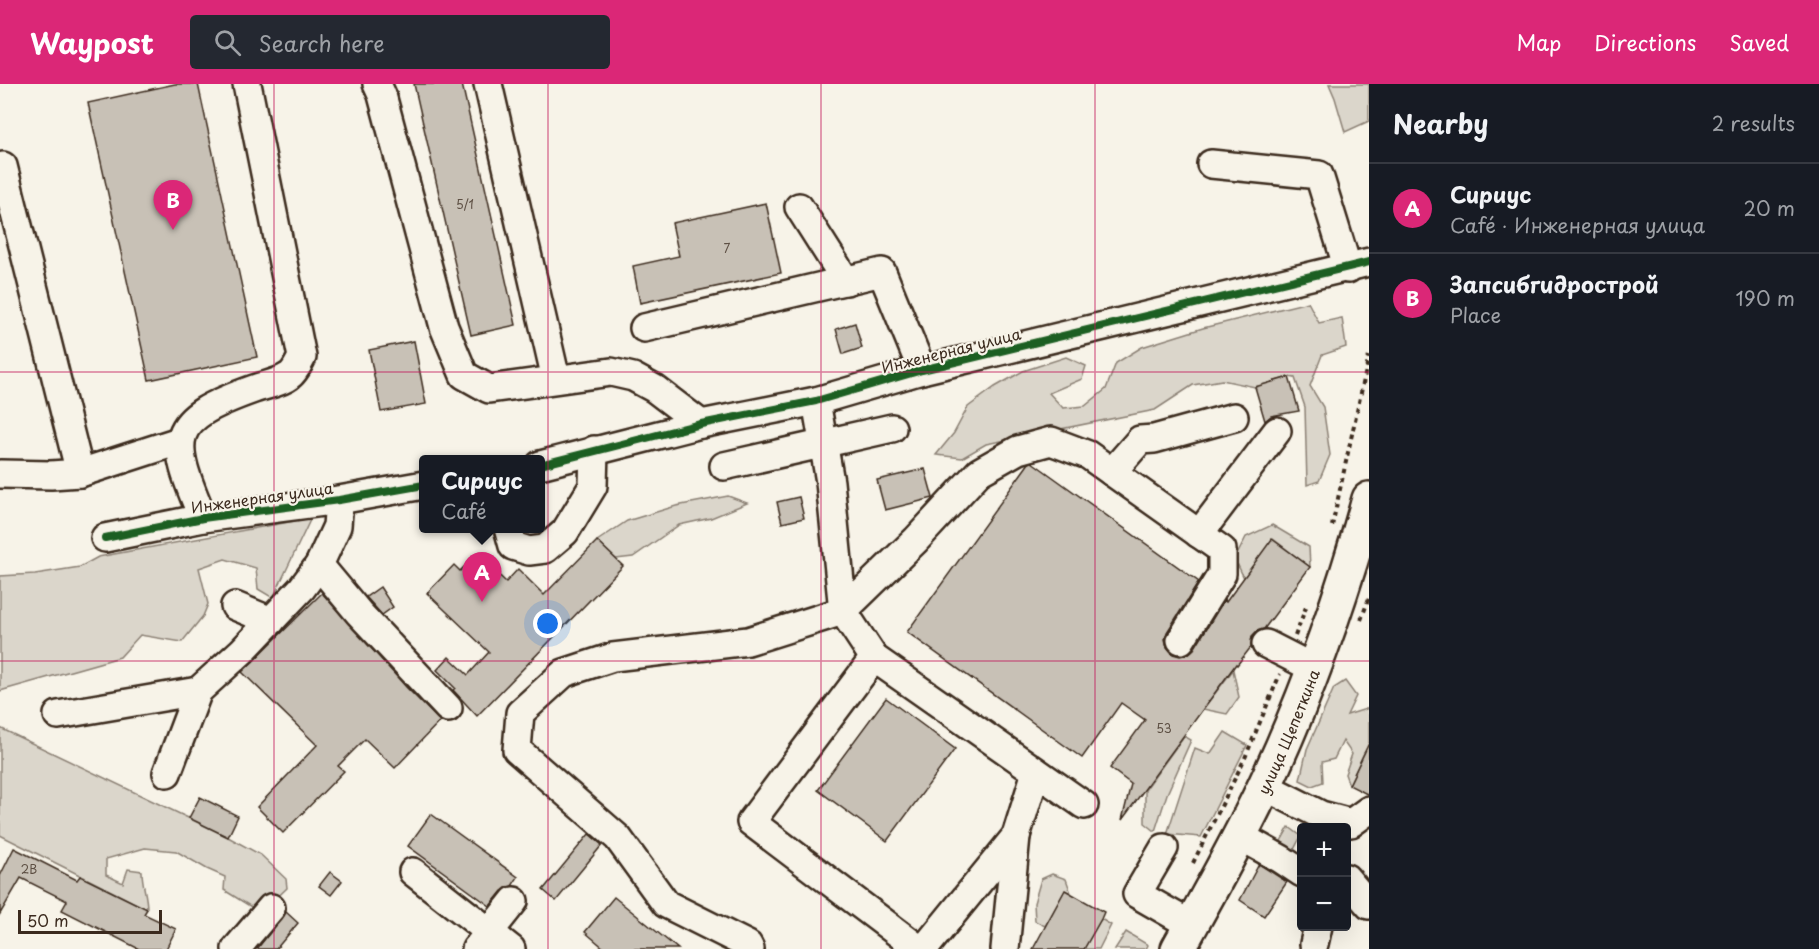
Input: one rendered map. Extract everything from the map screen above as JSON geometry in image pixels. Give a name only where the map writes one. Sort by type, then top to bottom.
[{"type":"main road","name":"улица Щепеткина","points":[[1185,937],[1240,836],[1290,728],[1341,592],[1369,499]]},
{"type":"street","points":[[203,518],[186,479],[179,441],[185,426],[198,413],[235,396],[290,376],[302,357],[247,84]]},
{"type":"street","points":[[377,84],[382,95],[444,327],[464,375],[489,389],[611,372],[633,377],[655,389],[701,424]]},
{"type":"street","points":[[488,84],[556,379]]},
{"type":"street","points":[[1211,164],[1319,175],[1359,266]]},
{"type":"street","points":[[0,167],[3,166],[80,473]]},
{"type":"street","points":[[800,207],[846,281]]},
{"type":"street","name":"Инженерная улица","points":[[545,464],[701,424],[816,400],[922,370],[1359,266]]},
{"type":"street","points":[[644,328],[882,272],[922,370]]},
{"type":"street","points":[[816,400],[830,482],[843,611],[874,658],[1084,805]]},
{"type":"street","points":[[1112,472],[1140,440],[1154,440],[1234,417]]},
{"type":"street","points":[[724,466],[892,428]]},
{"type":"street","points":[[1199,534],[1277,431]]},
{"type":"street","points":[[0,474],[80,473],[179,441]]},
{"type":"street","points":[[750,949],[748,945],[666,904],[618,838],[517,750],[520,713],[564,673],[613,657],[748,641],[843,611],[915,540],[979,472],[1018,450],[1051,441],[1088,455],[1222,550],[1222,574],[1181,640]]},
{"type":"street","points":[[509,533],[513,546],[529,551],[545,549],[565,532],[593,486],[594,450]]},
{"type":"street","name":"Инженерная улица","points":[[105,538],[203,518],[339,500],[419,486]]},
{"type":"street","points":[[167,773],[198,691],[242,651],[302,588],[320,565],[337,526],[339,500]]},
{"type":"street","points":[[320,565],[359,613],[448,708]]},
{"type":"street","points":[[235,606],[271,621]]},
{"type":"street","points":[[1266,644],[1313,668]]},
{"type":"street","points":[[874,658],[751,822],[919,949]]},
{"type":"street","points":[[58,715],[198,691]]},
{"type":"street","points":[[1005,949],[1016,836],[1036,772]]},
{"type":"street","points":[[1264,786],[1308,816],[1351,823],[1369,810]]},
{"type":"street","points":[[1308,816],[1369,795]]},
{"type":"street","points":[[924,949],[1016,836]]},
{"type":"street","points":[[1240,836],[1297,870]]},
{"type":"street","points":[[1164,848],[1137,894],[1185,937]]},
{"type":"street","points":[[413,872],[482,940],[511,949]]},
{"type":"street","points":[[1351,883],[1369,905]]},
{"type":"street","points":[[482,940],[514,901]]},
{"type":"street","points":[[236,949],[271,908]]},
{"type":"shaded area","points":[[1329,84],[1369,84],[1369,121],[1345,132]]},
{"type":"shaded area","points":[[1308,302],[1319,323],[1342,318],[1346,347],[1322,355],[1310,386],[1323,407],[1330,455],[1319,481],[1307,485],[1305,407],[1295,378],[1289,377],[1255,387],[1222,380],[1193,385],[1155,410],[986,444],[962,458],[936,455],[954,433],[968,407],[995,387],[1023,371],[1066,357],[1086,366],[1082,379],[1049,393],[1063,408],[1085,406],[1106,389],[1116,363],[1142,347],[1203,328]]},
{"type":"shaded area","points":[[728,496],[747,503],[711,518],[679,525],[633,557],[616,559],[597,541],[627,521],[676,506]]},
{"type":"shaded area","points":[[311,518],[273,598],[258,589],[256,568],[225,559],[199,568],[208,604],[203,616],[182,642],[140,635],[120,657],[0,691],[0,576],[35,574],[80,567],[98,557]]},
{"type":"shaded area","points":[[1272,525],[1309,547],[1310,567],[1273,539],[1244,578],[1235,559],[1246,537]]},
{"type":"shaded area","points":[[1233,670],[1239,697],[1227,714],[1203,709]]},
{"type":"shaded area","points":[[1345,681],[1356,696],[1347,715],[1369,708],[1369,755],[1364,753],[1349,785],[1345,774],[1352,754],[1343,741],[1334,759],[1322,762],[1323,782],[1312,786],[1300,780],[1307,749],[1334,688]]},
{"type":"shaded area","points":[[0,728],[261,855],[286,879],[287,888],[261,913],[224,890],[225,877],[176,851],[145,848],[106,859],[106,875],[123,883],[128,869],[142,871],[147,909],[0,835]]},
{"type":"shaded area","points":[[1225,732],[1247,745],[1201,837],[1167,834],[1195,748],[1210,754]]},
{"type":"shaded area","points":[[1184,736],[1191,740],[1167,794],[1155,831],[1145,823],[1145,790]]},
{"type":"shaded area","points":[[1289,827],[1297,833],[1297,844],[1290,857],[1284,854],[1281,841]]},
{"type":"shaded area","points":[[1052,874],[1066,879],[1071,893],[1065,891],[1045,926],[1035,921],[1034,903],[1041,879]]},
{"type":"shaded area","points":[[1101,919],[1111,925],[1099,949],[1084,949]]},
{"type":"shaded area","points":[[1126,932],[1148,945],[1146,949],[1115,949]]},
{"type":"building","points":[[175,84],[198,84],[257,357],[149,380],[88,103]]},
{"type":"building","points":[[414,84],[462,84],[516,325],[471,335]]},
{"type":"building","points":[[766,203],[781,273],[640,303],[633,266],[679,256],[672,223]]},
{"type":"building","points":[[855,323],[862,348],[843,354],[836,329]]},
{"type":"building","points":[[414,341],[426,404],[381,412],[369,350]]},
{"type":"building","points":[[1289,377],[1299,411],[1271,416],[1265,421],[1255,387]]},
{"type":"building","points":[[1032,462],[1199,582],[1167,632],[1165,639],[1167,647],[1173,654],[1180,656],[1194,649],[1224,600],[1226,602],[1272,539],[1310,567],[1264,629],[1252,636],[1251,647],[1236,664],[1122,820],[1131,784],[1110,768],[1145,720],[1121,703],[1082,758],[907,632],[1029,463]]},
{"type":"building","points":[[925,469],[933,498],[885,510],[877,480]]},
{"type":"building","points":[[799,497],[804,518],[782,523],[777,502]]},
{"type":"building","points":[[597,541],[623,566],[477,716],[437,670],[449,657],[468,675],[489,652],[427,593],[454,565],[460,571],[477,554],[506,582],[518,569],[544,595]]},
{"type":"building","points":[[380,587],[393,607],[382,615],[366,597]]},
{"type":"building","points":[[322,593],[406,687],[440,721],[395,768],[365,739],[338,766],[344,771],[283,833],[257,807],[317,745],[242,672]]},
{"type":"building","points":[[886,698],[955,749],[887,841],[818,790]]},
{"type":"building","points":[[1369,743],[1369,795],[1349,785]]},
{"type":"building","points":[[200,797],[238,816],[228,837],[189,818]]},
{"type":"building","points":[[431,814],[518,877],[512,886],[502,891],[490,906],[408,846]]},
{"type":"building","points":[[589,834],[602,845],[556,901],[543,890]]},
{"type":"building","points":[[14,848],[77,880],[80,876],[147,909],[144,914],[176,929],[166,949],[139,949],[62,910],[67,901],[21,878],[0,914],[0,876]]},
{"type":"building","points":[[1259,864],[1287,882],[1264,916],[1240,900]]},
{"type":"building","points":[[330,872],[342,881],[331,895],[319,886]]},
{"type":"building","points":[[1065,890],[1104,912],[1101,919],[1084,949],[1033,949]]},
{"type":"building","points":[[614,897],[678,949],[605,949],[585,932]]},
{"type":"building","points":[[286,912],[298,923],[276,949],[257,949]]},
{"type":"cycle path","points":[[545,464],[701,424],[816,401],[922,370],[1369,262]]},
{"type":"cycle path","points":[[105,538],[203,518],[339,500],[419,486]]},
{"type":"place","name":"Запсибгидрострой","points":[[173,230]]},
{"type":"place","name":"Сириус","points":[[482,602]]}]
